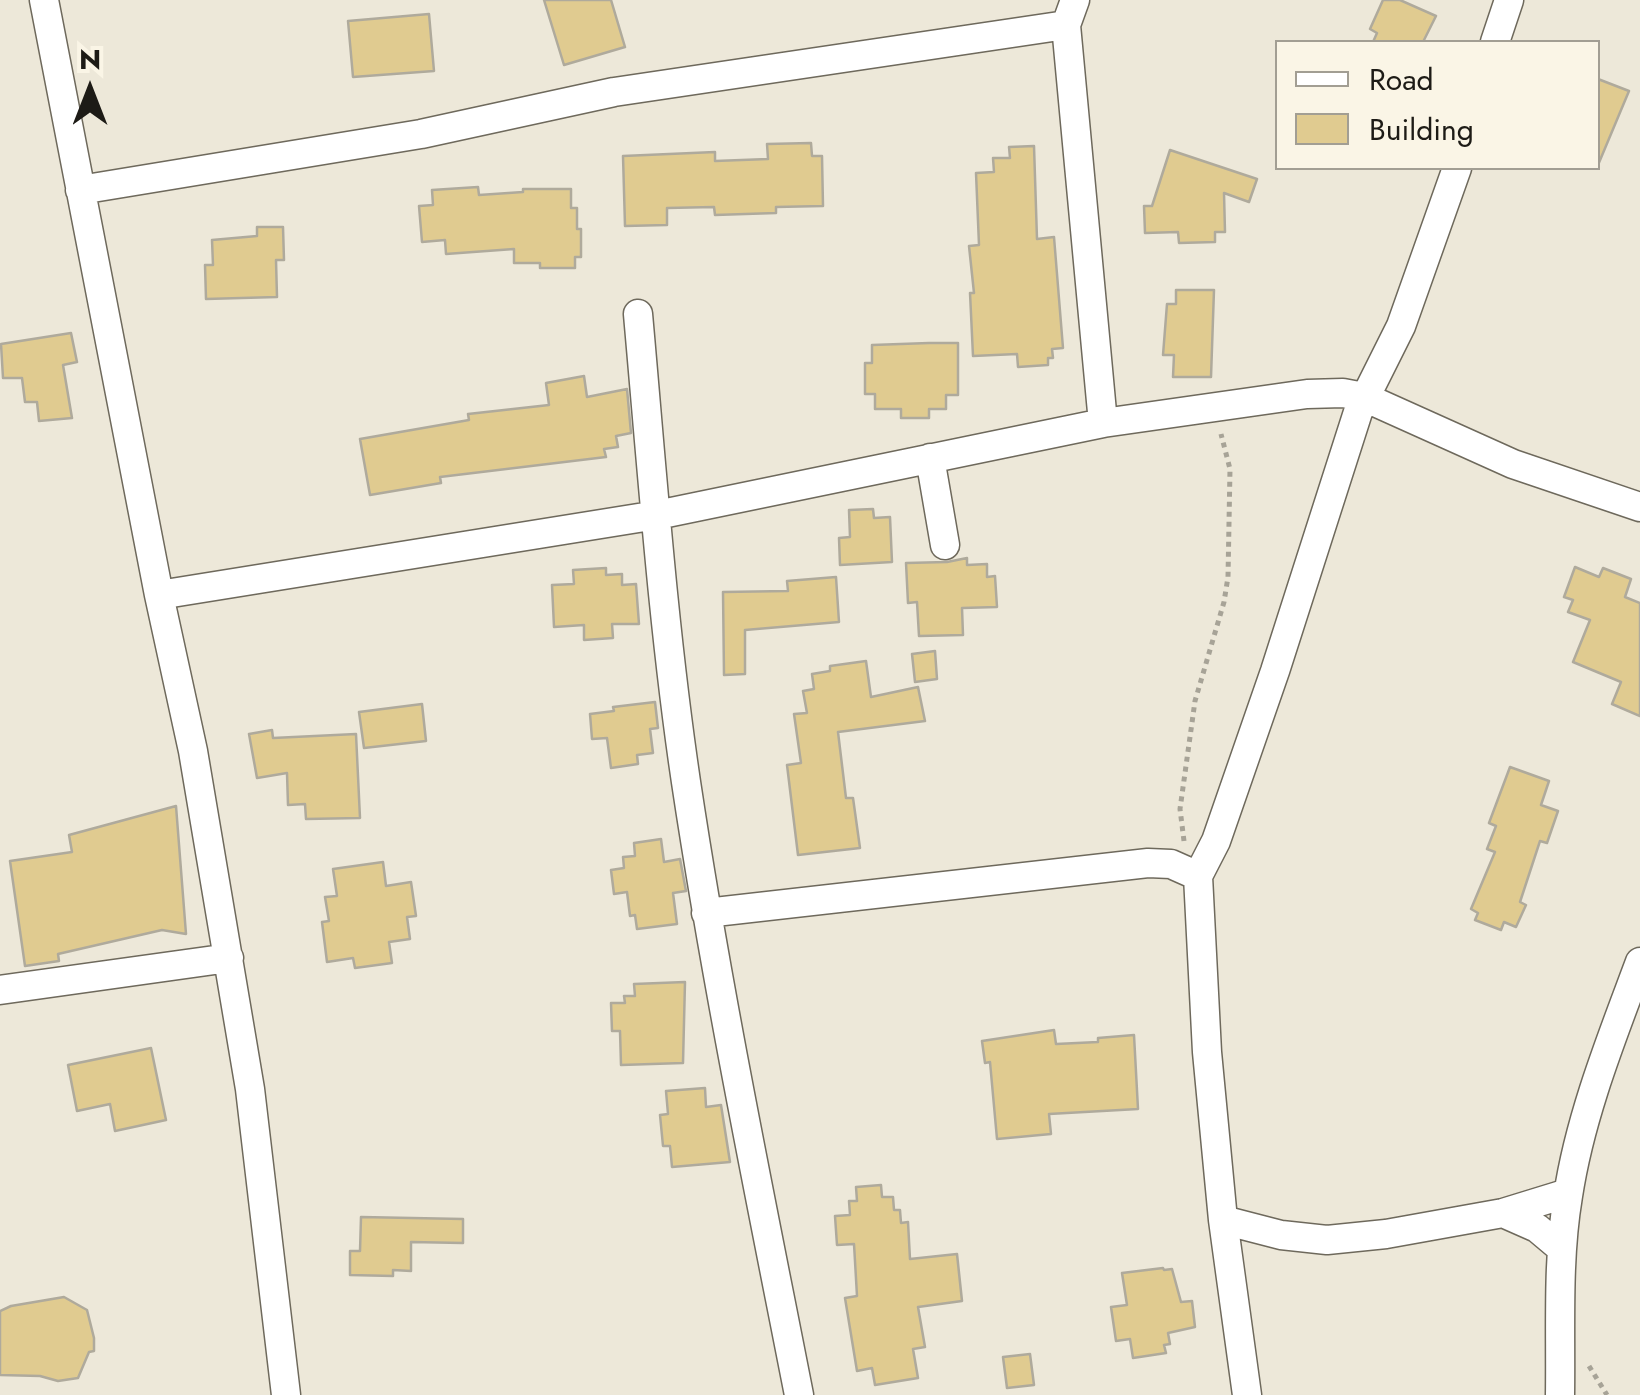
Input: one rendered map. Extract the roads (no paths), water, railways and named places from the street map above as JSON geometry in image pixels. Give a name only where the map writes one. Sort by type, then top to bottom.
[{"type":"street","points":[[44,0],[159,596],[194,751],[250,1089],[286,1395]]},
{"type":"street","points":[[1496,40],[1509,0]]},
{"type":"street","points":[[80,190],[421,134],[652,85],[1071,12],[1102,423]]},
{"type":"street","points":[[1247,1395],[1223,1220],[1207,1052],[1198,876],[1225,818],[1364,397],[1402,326],[1455,170]]},
{"type":"street","points":[[638,314],[661,586],[706,913],[800,1395]]},
{"type":"street","points":[[159,596],[657,515],[1102,423],[1307,394],[1364,397],[1512,464],[1640,507]]},
{"type":"street","points":[[930,458],[945,545]]},
{"type":"street","points":[[706,913],[1148,862],[1171,864],[1198,876]]},
{"type":"street","points":[[0,990],[229,958]]},
{"type":"street","points":[[1560,1395],[1562,1249],[1568,1193],[1602,1069],[1640,962]]},
{"type":"street","points":[[1223,1220],[1280,1235],[1327,1240],[1386,1234],[1503,1213],[1568,1193]]},
{"type":"street","points":[[1503,1213],[1536,1228],[1562,1249]]}]
